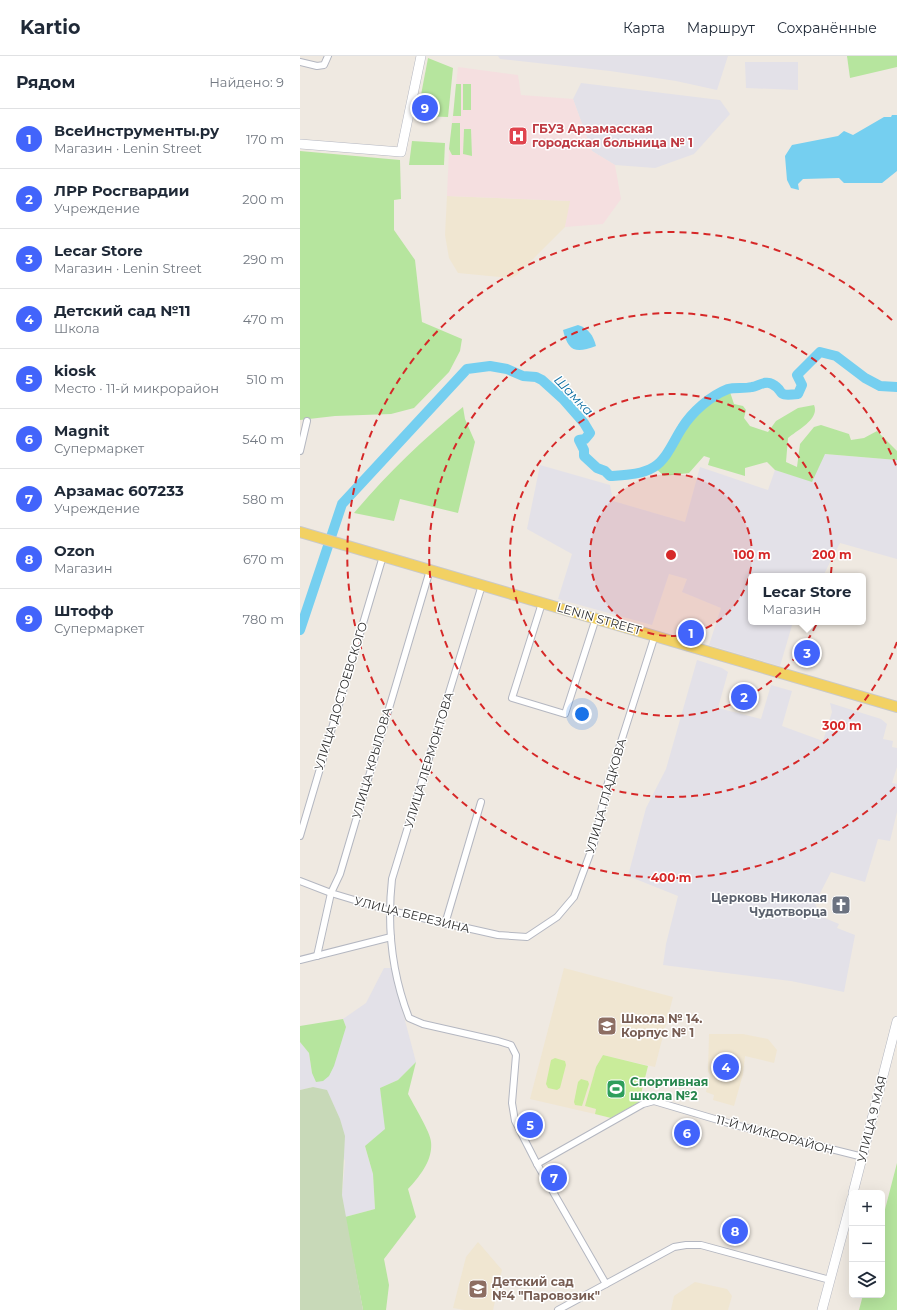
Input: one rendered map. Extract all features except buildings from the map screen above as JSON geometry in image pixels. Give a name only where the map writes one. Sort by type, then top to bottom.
[{"type":"main road","points":[[300,144],[401,152],[421,56]]},
{"type":"main road","name":"LENIN STREET","points":[[300,532],[897,707]]},
{"type":"main road","name":"УЛИЦА 9 МАЯ","points":[[854,1190],[897,1021]]},
{"type":"main road","points":[[822,1310],[849,1209]]},
{"type":"street","points":[[300,62],[317,66],[324,65],[328,56]]},
{"type":"street","points":[[300,451],[307,421]]},
{"type":"street","name":"УЛИЦА ДОСТОЕВСКОГО","points":[[300,836],[383,556]]},
{"type":"street","name":"УЛИЦА КРЫЛОВА","points":[[317,956],[331,893],[340,874],[430,570]]},
{"type":"street","name":"УЛИЦА ЛЕРМОНТОВА","points":[[391,937],[392,879],[482,585]]},
{"type":"street","points":[[542,603],[512,698],[565,714],[596,618]]},
{"type":"street","name":"УЛИЦА ГЛАДКОВА","points":[[527,937],[557,917],[574,897],[594,843],[606,789],[655,635]]},
{"type":"street","points":[[445,924],[481,802]]},
{"type":"street","name":"УЛИЦА БЕРЕЗИНА","points":[[300,881],[331,893],[391,911],[498,935],[527,937]]},
{"type":"street","points":[[300,960],[391,937],[392,951],[400,990],[409,1018],[422,1024],[506,1043],[514,1049],[516,1065],[512,1102],[514,1117],[519,1132],[606,1284]]},
{"type":"street","name":"11-Й МИКРОРАЙОН","points":[[537,1164],[644,1103],[654,1101],[735,1125],[863,1157]]},
{"type":"street","points":[[558,1310],[674,1247],[686,1245],[701,1245],[830,1280]]},
{"type":"shaded area","points":[[498,56],[728,56],[717,90],[676,81],[610,71],[500,59]]},
{"type":"shaded area","points":[[745,62],[798,62],[798,90],[746,88]]},
{"type":"shaded area","name":"ГБУЗ Арзамасская городская больница № 1","points":[[458,67],[518,75],[521,95],[573,99],[592,151],[615,165],[621,199],[603,224],[565,227],[570,201],[447,196],[449,149]]},
{"type":"shaded area","points":[[581,83],[720,100],[730,114],[694,154],[655,168],[615,165],[592,151],[573,99]]},
{"type":"shaded area","points":[[447,196],[571,201],[565,227],[517,275],[511,278],[458,273],[449,258],[445,235]]},
{"type":"shaded area","points":[[824,454],[897,460],[897,559],[840,543],[825,573],[748,573],[748,625],[792,625],[780,666],[709,645],[721,608],[682,592],[687,579],[669,574],[652,625],[558,599],[572,554],[527,529],[540,465],[610,485],[613,501],[685,522],[700,467],[768,490],[775,470],[812,481]]},
{"type":"shaded area","points":[[697,660],[722,668],[728,672],[718,708],[761,719],[771,685],[792,691],[782,726],[823,741],[832,712],[830,703],[881,719],[887,724],[883,739],[893,741],[892,747],[897,748],[897,767],[892,783],[897,784],[897,812],[890,841],[878,839],[865,882],[831,872],[815,903],[820,916],[839,924],[837,928],[855,935],[844,992],[791,981],[663,965],[666,944],[678,896],[628,876],[646,808],[666,769]]},
{"type":"shaded area","points":[[384,968],[391,968],[416,1062],[398,1080],[380,1088],[386,1129],[365,1146],[373,1174],[375,1209],[345,1217],[342,1195],[345,1161],[313,1087],[300,1090],[300,1042],[309,1053],[312,1073],[340,1040],[346,1027],[343,1019],[366,1003]]},
{"type":"shaded area","name":"Школа № 14. Корпус № 1","points":[[564,968],[673,997],[655,1067],[603,1055],[596,1067],[586,1106],[596,1109],[595,1114],[530,1099]]},
{"type":"shaded area","points":[[709,1034],[743,1034],[768,1039],[777,1050],[774,1063],[745,1056],[743,1074],[734,1106],[713,1100],[714,1095],[706,1092],[710,1075],[708,1071]]},
{"type":"shaded area","name":"Детский сад №4 \"Паровозик\"","points":[[478,1242],[502,1270],[493,1310],[464,1310],[453,1308],[466,1257]]},
{"type":"shaded area","points":[[695,1282],[727,1289],[732,1296],[728,1310],[671,1310],[674,1296]]},
{"type":"green space","points":[[847,56],[897,56],[897,67],[850,78]]},
{"type":"green space","points":[[428,58],[453,68],[448,117],[417,116]]},
{"type":"green space","points":[[456,84],[461,84],[461,116],[453,116]]},
{"type":"green space","points":[[463,84],[471,84],[471,110],[463,110]]},
{"type":"green space","points":[[452,123],[460,123],[460,155],[452,155],[449,149]]},
{"type":"green space","points":[[464,129],[471,129],[472,156],[463,154]]},
{"type":"green space","points":[[412,141],[445,143],[444,165],[409,165]]},
{"type":"green space","points":[[300,151],[400,160],[401,199],[394,200],[394,230],[415,260],[422,322],[462,339],[460,351],[449,372],[414,408],[391,414],[335,416],[300,420]]},
{"type":"green space","points":[[729,389],[734,404],[743,406],[746,410],[744,418],[750,426],[768,432],[776,421],[798,408],[814,405],[814,415],[811,419],[807,424],[788,438],[786,462],[797,467],[800,444],[814,427],[821,425],[849,434],[851,440],[864,438],[877,431],[897,451],[897,460],[825,454],[812,482],[775,470],[767,462],[745,468],[745,476],[708,465],[710,458],[704,456],[689,473],[664,476],[654,467],[669,451],[689,417],[714,397]]},
{"type":"green space","points":[[463,407],[465,419],[475,442],[458,513],[400,499],[394,521],[354,513],[379,484],[406,457]]},
{"type":"green space","points":[[343,1019],[346,1027],[334,1066],[329,1076],[323,1081],[316,1082],[312,1073],[309,1053],[300,1042],[300,1026]]},
{"type":"green space","name":"Спортивная школа №2","points":[[603,1055],[648,1066],[639,1102],[611,1118],[595,1114],[596,1109],[585,1106],[596,1067]]},
{"type":"green space","points":[[555,1058],[565,1061],[566,1065],[560,1088],[557,1090],[548,1088],[546,1084],[551,1060]]},
{"type":"green space","points":[[416,1062],[408,1094],[425,1125],[430,1138],[430,1155],[425,1167],[408,1189],[416,1217],[384,1259],[389,1285],[386,1310],[363,1310],[345,1217],[375,1209],[373,1174],[365,1146],[385,1129],[380,1088],[398,1080]]},
{"type":"green space","points":[[581,1079],[588,1081],[589,1084],[582,1106],[575,1105],[574,1102],[578,1082]]},
{"type":"green space","points":[[313,1087],[327,1090],[340,1119],[345,1136],[342,1195],[363,1310],[300,1310],[300,1090]]},
{"type":"green space","points":[[897,1163],[897,1310],[859,1310],[862,1298],[885,1298],[885,1209]]},
{"type":"water","points":[[892,115],[897,115],[897,171],[882,183],[844,183],[839,178],[803,179],[798,184],[799,190],[791,188],[787,180],[785,156],[792,145],[838,136],[844,131],[853,135],[884,117],[891,117]]},
{"type":"water","points":[[578,325],[585,328],[590,333],[596,346],[578,350],[570,346],[563,330]]},
{"type":"waterway","name":"Шамка","points":[[300,630],[342,504],[467,369],[490,366],[507,369],[523,376],[536,377],[542,380],[563,399],[584,423],[590,433],[585,439],[579,440],[584,450],[584,456],[597,468],[605,471],[610,476],[638,473],[649,470],[659,464],[686,422],[696,410],[721,392],[728,389],[749,388],[770,383],[779,389],[783,394],[798,394],[802,385],[797,375],[820,352],[836,356],[865,378],[880,386],[897,387]]},
{"type":"place","name":"Штофф","points":[[425,108]]},
{"type":"place","name":"ГБУЗ Арзамасская городская больница № 1","points":[[518,136]]},
{"type":"place","name":"ВсеИнструменты.ру","points":[[691,633]]},
{"type":"place","name":"Lecar Store","points":[[807,653]]},
{"type":"place","name":"ЛРР Росгвардии","points":[[744,697]]},
{"type":"place","name":"Церковь Николая Чудотворца","points":[[841,905]]},
{"type":"place","name":"Школа № 14. Корпус № 1","points":[[607,1026]]},
{"type":"place","name":"Детский сад №11","points":[[726,1067]]},
{"type":"place","name":"Спортивная школа №2","points":[[616,1089]]},
{"type":"place","name":"kiosk","points":[[530,1125]]},
{"type":"place","name":"Magnit","points":[[687,1133]]},
{"type":"place","name":"Арзамас 607233","points":[[554,1178]]},
{"type":"place","name":"Ozon","points":[[735,1231]]},
{"type":"place","name":"Детский сад №4 \"Паровозик\"","points":[[478,1289]]}]
